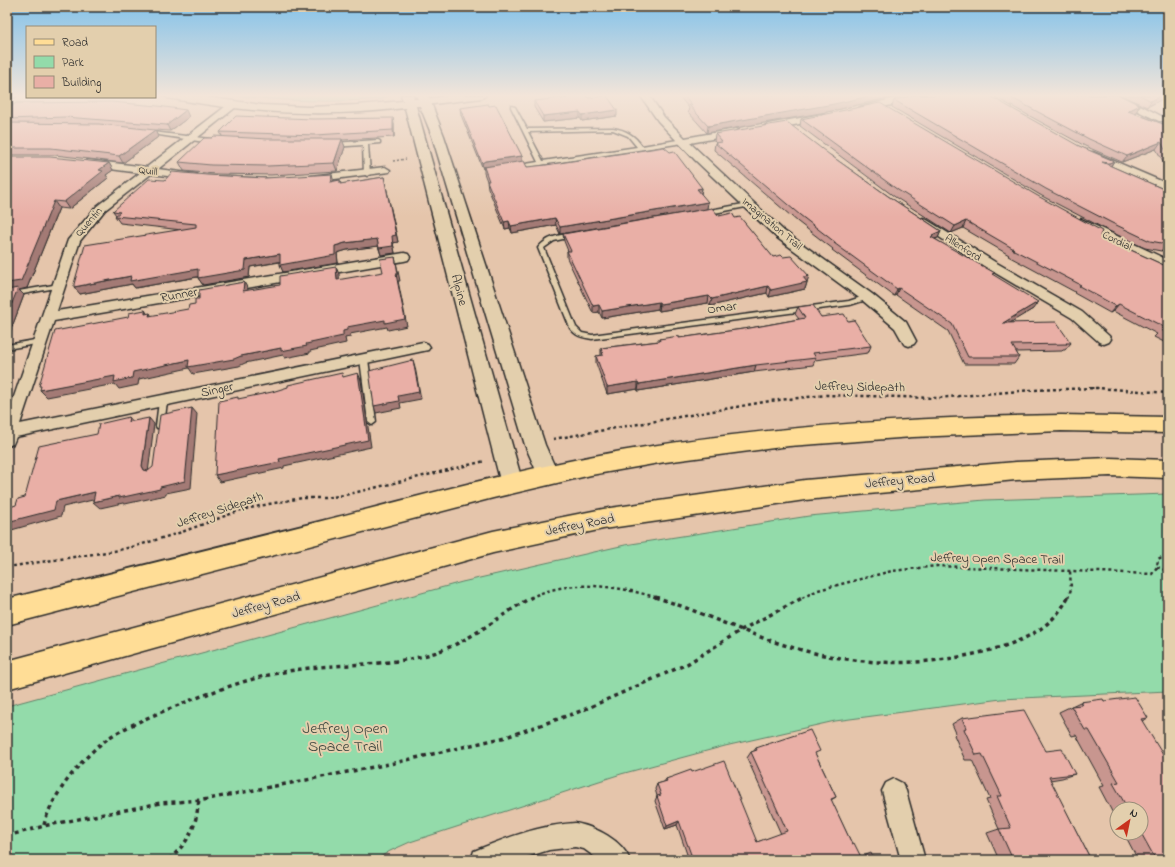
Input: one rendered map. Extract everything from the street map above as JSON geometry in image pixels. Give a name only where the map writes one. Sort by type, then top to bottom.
[{"type":"main road","points":[[7,612],[512,484],[622,460],[830,433],[1020,423],[1082,422],[1168,425]]},
{"type":"main road","name":"Jeffrey Road","points":[[7,675],[493,542],[603,519],[805,490],[1016,470],[1110,468],[1168,469]]},
{"type":"street","name":"Quentin","points":[[8,436],[74,240],[101,208],[193,135]]},
{"type":"street","name":"Alpine","points":[[425,135],[512,484]]},
{"type":"street","name":"Alpine","points":[[438,135],[536,445],[548,476]]},
{"type":"street","name":"Imagination Trail","points":[[677,135],[748,205],[780,234],[867,297],[901,326],[909,341]]},
{"type":"street","points":[[683,141],[715,135]]},
{"type":"street","points":[[1087,152],[1168,188]]},
{"type":"street","name":"Quill","points":[[77,162],[200,177]]},
{"type":"street","points":[[303,179],[367,174],[385,170]]},
{"type":"street","name":"Allenford","points":[[914,216],[991,265],[1078,315],[1104,339]]},
{"type":"street","name":"Cordial","points":[[1070,216],[1168,265]]},
{"type":"street","name":"Runner","points":[[48,317],[404,257]]},
{"type":"street","name":"Singer","points":[[8,436],[163,401],[424,347]]},
{"type":"street","points":[[894,792],[913,860]]},
{"type":"street","points":[[483,860],[560,835],[584,836],[602,847],[618,860]]},
{"type":"lane","points":[[171,135],[217,142]]},
{"type":"lane","points":[[527,135],[541,163]]},
{"type":"lane","points":[[631,135],[641,148]]},
{"type":"lane","points":[[510,167],[683,141]]},
{"type":"lane","points":[[331,145],[378,142]]},
{"type":"lane","points":[[365,143],[367,174]]},
{"type":"lane","points":[[695,214],[748,205]]},
{"type":"lane","name":"Omar","points":[[581,234],[550,239],[545,242],[541,248],[573,328],[580,335],[592,338],[850,303],[867,297]]},
{"type":"lane","points":[[7,295],[59,286]]},
{"type":"lane","points":[[7,347],[40,341]]},
{"type":"lane","points":[[364,359],[372,422]]},
{"type":"lane","points":[[158,437],[163,401]]},
{"type":"path","name":"Jeffrey Sidepath","points":[[555,438],[770,401],[826,395],[938,398],[1031,390],[1098,388],[1168,393]]},
{"type":"path","name":"Jeffrey Sidepath","points":[[7,567],[114,551],[154,541],[254,507],[296,499],[345,496],[485,461]]},
{"type":"path","name":"Jeffrey Open Space Trail","points":[[7,836],[44,826],[161,804],[199,800],[394,763],[506,737],[581,711],[680,667],[743,629],[818,590],[892,571],[945,566],[1152,574],[1157,566],[1158,560],[1168,554]]},
{"type":"path","points":[[1157,566],[1168,571]]},
{"type":"path","name":"Jeffrey Open Space Trail","points":[[44,826],[52,802],[91,752],[114,735],[140,720],[210,692],[256,678],[294,670],[391,662],[446,650],[474,636],[527,600],[544,592],[568,587],[600,587],[638,592],[783,644],[832,657],[893,664],[943,661],[1002,648],[1029,637],[1055,618],[1068,599],[1072,580],[1070,571]]},
{"type":"path","points":[[170,860],[186,843],[196,821],[199,800]]},
{"type":"green space","name":"Jeffrey Open Space Trail","points":[[1168,494],[1168,691],[1001,699],[835,721],[725,746],[621,774],[410,842],[375,860],[7,860],[7,706],[462,582],[625,545],[809,516],[985,500]]},
{"type":"building","points":[[7,135],[147,135],[119,156],[51,148],[7,148]]},
{"type":"building","points":[[471,135],[512,135],[522,156],[485,161],[482,163]]},
{"type":"building","points":[[716,135],[805,135],[888,196],[941,231],[932,235],[933,236],[931,237],[995,273],[992,274],[1038,302],[1003,323],[1056,322],[1071,343],[1012,345],[1019,357],[968,357],[952,324],[899,288],[897,289],[834,243],[836,243],[800,215],[715,143],[722,142]]},
{"type":"building","points":[[823,135],[935,135],[1036,195],[1102,231],[1100,236],[1168,267],[1168,333],[1161,330],[1164,327],[1119,304],[1116,306],[1079,286],[1081,285],[1012,249],[1014,249],[966,221],[955,226],[898,190]]},
{"type":"building","points":[[955,135],[1060,135],[1079,146],[1114,161],[1109,163],[1102,162],[1168,191],[1168,243],[1150,241],[1046,189]]},
{"type":"building","points":[[1082,135],[1168,135],[1168,155],[1161,142],[1127,156]]},
{"type":"building","points":[[214,136],[268,139],[342,139],[334,163],[268,166],[211,165],[179,162],[204,138],[212,138]]},
{"type":"building","points":[[664,147],[670,152],[674,151],[702,188],[697,189],[708,202],[560,227],[555,218],[511,226],[509,221],[504,222],[487,181],[489,181],[484,167],[524,161],[527,167],[546,165]]},
{"type":"building","points":[[7,157],[50,157],[109,163],[99,170],[103,171],[64,202],[54,201],[21,281],[7,283]]},
{"type":"building","points":[[172,172],[265,178],[332,174],[330,182],[340,180],[340,184],[384,177],[396,235],[392,236],[393,246],[379,248],[377,239],[345,243],[335,246],[335,255],[280,265],[280,254],[246,260],[245,270],[198,278],[198,269],[130,281],[131,276],[74,287],[85,245],[196,227],[196,224],[115,216],[120,212],[113,211],[149,179],[165,180]]},
{"type":"building","points":[[712,208],[719,216],[732,213],[735,218],[740,217],[773,257],[781,255],[783,257],[791,256],[809,276],[803,277],[807,282],[771,290],[768,286],[712,299],[709,296],[602,311],[599,305],[593,306],[567,251],[571,251],[563,234]]},
{"type":"building","points":[[395,257],[398,274],[396,274],[405,319],[385,323],[385,320],[347,327],[347,330],[343,331],[343,336],[306,344],[307,346],[281,351],[281,348],[241,356],[234,359],[188,367],[189,360],[133,372],[132,378],[114,382],[115,376],[40,390],[41,386],[39,386],[55,331],[128,317],[129,313],[145,310],[145,314],[150,313],[149,316],[188,309],[189,305],[195,304],[195,299],[199,299],[199,290],[244,282],[243,291],[280,285],[280,276],[336,267],[337,280],[383,272],[380,259]]},
{"type":"building","points":[[18,288],[7,316],[7,290]]},
{"type":"building","points":[[813,305],[821,317],[844,314],[848,321],[854,320],[871,346],[813,353],[816,358],[756,365],[639,384],[638,382],[607,387],[596,356],[603,355],[601,348],[660,341],[659,339],[679,336],[679,338],[750,328],[805,318],[798,307]]},
{"type":"building","points":[[413,360],[419,392],[398,396],[399,401],[374,406],[369,371]]},
{"type":"building","points":[[342,373],[343,377],[358,373],[368,440],[279,459],[280,462],[215,475],[219,401],[238,397],[238,399],[272,392],[288,387],[288,385]]},
{"type":"building","points":[[192,408],[185,481],[160,487],[160,489],[93,502],[95,492],[56,501],[54,510],[7,522],[7,508],[16,505],[18,499],[25,497],[39,446],[97,434],[99,424],[129,417],[128,422],[149,418],[142,466],[144,470],[148,471],[153,467],[160,415]]},
{"type":"building","points":[[1135,697],[1148,718],[1141,719],[1168,763],[1168,860],[1156,860],[1145,841],[1149,841],[1149,801],[1123,801],[1113,783],[1119,782],[1089,730],[1085,730],[1071,706],[1082,705],[1080,702],[1103,699],[1104,701]]},
{"type":"building","points":[[1024,710],[1046,751],[1062,749],[1075,774],[1049,777],[1091,860],[1013,860],[999,829],[1011,828],[997,796],[1002,796],[982,754],[976,755],[964,729],[966,728],[962,718]]},
{"type":"building","points":[[810,730],[820,751],[815,753],[836,797],[831,799],[852,844],[854,843],[861,857],[871,853],[874,860],[693,860],[679,821],[667,826],[657,796],[661,795],[657,784],[691,770],[692,772],[724,761],[757,842],[787,831],[751,752],[757,750],[756,748]]}]
